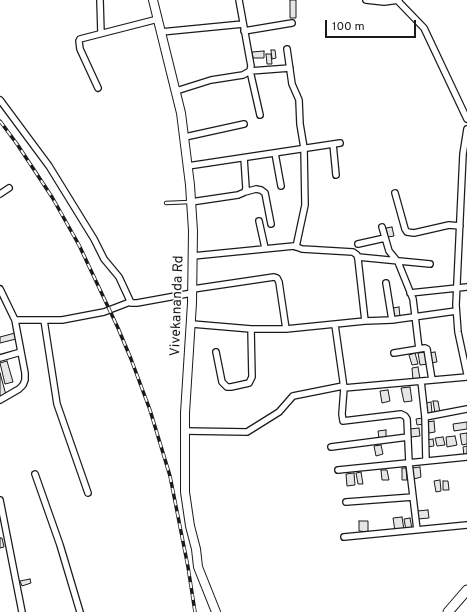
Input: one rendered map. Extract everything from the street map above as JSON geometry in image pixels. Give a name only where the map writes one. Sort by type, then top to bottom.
[{"type":"main road","points":[[448,612],[467,590]]},
{"type":"street","points":[[100,0],[101,33]]},
{"type":"street","name":"Vivekananda Rd","points":[[153,0],[176,91],[185,137],[188,166],[193,256],[192,324],[185,413],[186,492],[190,526],[196,549],[198,567],[216,612]]},
{"type":"street","points":[[239,0],[251,66],[250,71],[260,115]]},
{"type":"street","points":[[366,0],[384,2],[398,0],[424,28],[467,119]]},
{"type":"street","points":[[98,88],[80,49],[80,39],[158,19]]},
{"type":"street","points":[[161,32],[244,28],[292,23]]},
{"type":"street","points":[[287,49],[293,87],[299,100],[300,124],[304,148],[305,205],[296,246]]},
{"type":"street","points":[[176,91],[216,79],[243,75],[250,71],[290,68]]},
{"type":"street","points":[[0,100],[49,166],[94,239],[104,259],[119,278],[130,302]]},
{"type":"street","points":[[185,137],[244,124]]},
{"type":"street","points":[[185,431],[247,432],[279,412],[293,396],[344,387],[467,376],[458,332],[456,311],[463,154],[467,129]]},
{"type":"street","points":[[188,166],[340,143]]},
{"type":"street","points":[[333,144],[336,175]]},
{"type":"street","points":[[275,153],[281,186]]},
{"type":"street","points":[[244,158],[245,192]]},
{"type":"street","points":[[0,194],[9,188]]},
{"type":"street","points":[[191,202],[238,194],[256,189],[261,190],[265,193],[271,224]]},
{"type":"street","points":[[395,193],[407,232],[414,233],[449,225],[460,226]]},
{"type":"street","points":[[258,220],[265,248]]},
{"type":"street","points":[[382,227],[389,251],[398,262],[414,305],[419,349]]},
{"type":"street","points":[[358,244],[385,238]]},
{"type":"street","points":[[193,256],[294,246],[302,249],[353,252],[358,257],[365,321]]},
{"type":"street","points":[[358,257],[430,264]]},
{"type":"street","points":[[15,320],[62,320],[104,312],[130,302],[134,304],[192,291],[274,277],[279,282],[286,329]]},
{"type":"street","points":[[386,283],[392,320]]},
{"type":"street","points":[[410,293],[467,287]]},
{"type":"street","points":[[0,291],[15,320],[25,373],[25,380],[19,388],[0,400]]},
{"type":"street","points":[[192,324],[251,329],[286,329],[365,321],[392,320],[456,311]]},
{"type":"street","points":[[44,320],[57,404],[88,493]]},
{"type":"street","points":[[335,325],[344,387],[342,414],[343,421],[401,414],[405,416],[417,530]]},
{"type":"street","points":[[216,352],[222,382],[227,387],[249,383],[252,377],[251,329]]},
{"type":"street","points":[[394,353],[425,348],[427,349],[432,380]]},
{"type":"street","points":[[0,358],[21,352]]},
{"type":"street","points":[[421,381],[425,417],[426,461]]},
{"type":"street","points":[[425,417],[467,409]]},
{"type":"street","points":[[331,447],[408,437]]},
{"type":"street","points":[[338,470],[467,456]]},
{"type":"street","points":[[35,474],[60,545],[80,612]]},
{"type":"street","points":[[346,502],[413,497]]},
{"type":"street","points":[[0,500],[22,612]]},
{"type":"street","points":[[344,537],[467,525]]},
{"type":"lane","points":[[166,203],[191,202]]},
{"type":"building","points":[[290,0],[296,0],[296,18],[290,18]]},
{"type":"building","points":[[271,50],[275,50],[276,58],[272,59]]},
{"type":"building","points":[[264,51],[264,58],[253,58],[252,52]]},
{"type":"building","points":[[266,54],[271,54],[272,64],[267,64]]},
{"type":"building","points":[[392,227],[394,236],[388,237],[386,228]]},
{"type":"building","points":[[399,307],[400,317],[394,318],[392,308]]},
{"type":"building","points":[[15,333],[16,339],[0,343],[0,337]]},
{"type":"building","points":[[426,352],[428,364],[420,365],[418,353]]},
{"type":"building","points":[[435,352],[437,362],[430,363],[428,353]]},
{"type":"building","points":[[415,353],[418,364],[412,365],[409,355]]},
{"type":"building","points":[[7,361],[13,382],[5,384],[0,363]]},
{"type":"building","points":[[418,367],[420,379],[413,380],[412,368]]},
{"type":"building","points":[[0,373],[6,395],[0,396]]},
{"type":"building","points":[[410,387],[412,401],[404,402],[401,388]]},
{"type":"building","points":[[388,390],[390,401],[382,403],[380,391]]},
{"type":"building","points":[[433,401],[438,401],[440,413],[435,413]]},
{"type":"building","points":[[431,402],[432,413],[427,414],[426,403]]},
{"type":"building","points":[[423,418],[424,424],[417,425],[416,419]]},
{"type":"building","points":[[434,421],[435,432],[429,433],[427,422]]},
{"type":"building","points":[[467,422],[467,429],[454,431],[453,424]]},
{"type":"building","points":[[419,428],[420,436],[411,437],[410,429]]},
{"type":"building","points":[[386,430],[386,438],[379,439],[378,431]]},
{"type":"building","points":[[467,433],[467,444],[462,445],[460,434]]},
{"type":"building","points":[[455,436],[457,445],[447,447],[446,437]]},
{"type":"building","points":[[443,437],[445,445],[437,446],[435,438]]},
{"type":"building","points":[[433,439],[434,446],[427,447],[426,440]]},
{"type":"building","points":[[381,445],[383,454],[376,456],[374,446]]},
{"type":"building","points":[[467,446],[467,456],[464,456],[463,447]]},
{"type":"building","points":[[420,467],[421,477],[414,479],[412,468]]},
{"type":"building","points":[[402,468],[406,468],[407,480],[402,480]]},
{"type":"building","points":[[381,470],[387,470],[389,480],[382,480]]},
{"type":"building","points":[[361,472],[363,484],[358,484],[356,473]]},
{"type":"building","points":[[354,473],[355,485],[347,486],[346,474]]},
{"type":"building","points":[[440,480],[441,491],[436,492],[434,481]]},
{"type":"building","points":[[443,481],[448,481],[449,490],[443,490]]},
{"type":"building","points":[[428,510],[429,518],[418,519],[417,511]]},
{"type":"building","points":[[402,517],[404,530],[395,531],[393,518]]},
{"type":"building","points":[[410,518],[412,529],[406,530],[404,519]]},
{"type":"building","points":[[359,521],[368,521],[368,532],[359,531]]},
{"type":"building","points":[[0,538],[2,538],[4,547],[0,548]]},
{"type":"building","points":[[30,579],[31,583],[22,586],[20,581]]},
{"type":"railway","points":[[0,121],[52,197],[79,245],[131,359],[150,410],[170,476],[188,567],[195,612]]}]
